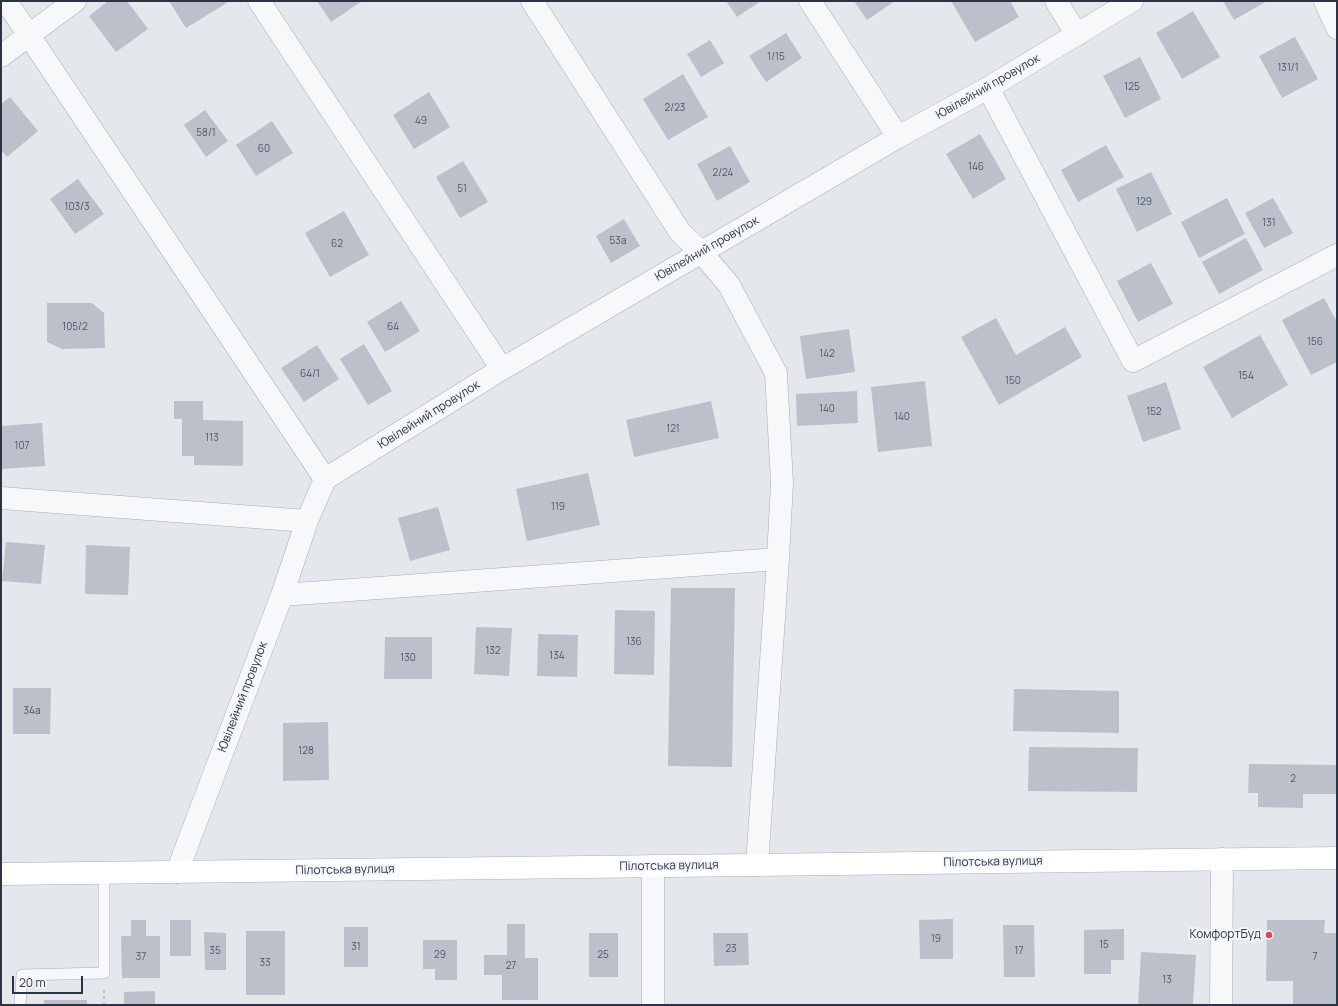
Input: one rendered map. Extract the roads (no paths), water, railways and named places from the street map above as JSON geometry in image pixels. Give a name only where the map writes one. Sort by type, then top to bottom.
[{"type":"main road","name":"Пілотська вулиця","points":[[1,874],[1337,858]]},
{"type":"street","points":[[6,1],[325,479]]},
{"type":"street","points":[[1,56],[75,1]]},
{"type":"street","points":[[260,1],[502,369]]},
{"type":"street","points":[[532,1],[680,232],[701,252],[729,285],[776,373],[782,483],[757,865]]},
{"type":"street","points":[[810,1],[898,137]]},
{"type":"street","points":[[1056,1],[1077,35]]},
{"type":"street","name":"Ювілейний провулок","points":[[177,872],[282,595],[307,521],[325,479],[502,369],[898,137],[988,88],[1132,1]]},
{"type":"street","points":[[1325,1],[1337,28]]},
{"type":"street","points":[[988,88],[1134,361],[1337,255]]},
{"type":"street","points":[[1,498],[307,521]]},
{"type":"street","points":[[282,595],[778,559]]},
{"type":"street","points":[[1221,1005],[1222,859]]},
{"type":"street","points":[[653,866],[653,1005]]},
{"type":"lane","points":[[20,1005],[22,975],[104,972],[104,873]]},
{"type":"place","name":"КомфортБуд","points":[[1269,935]]}]
